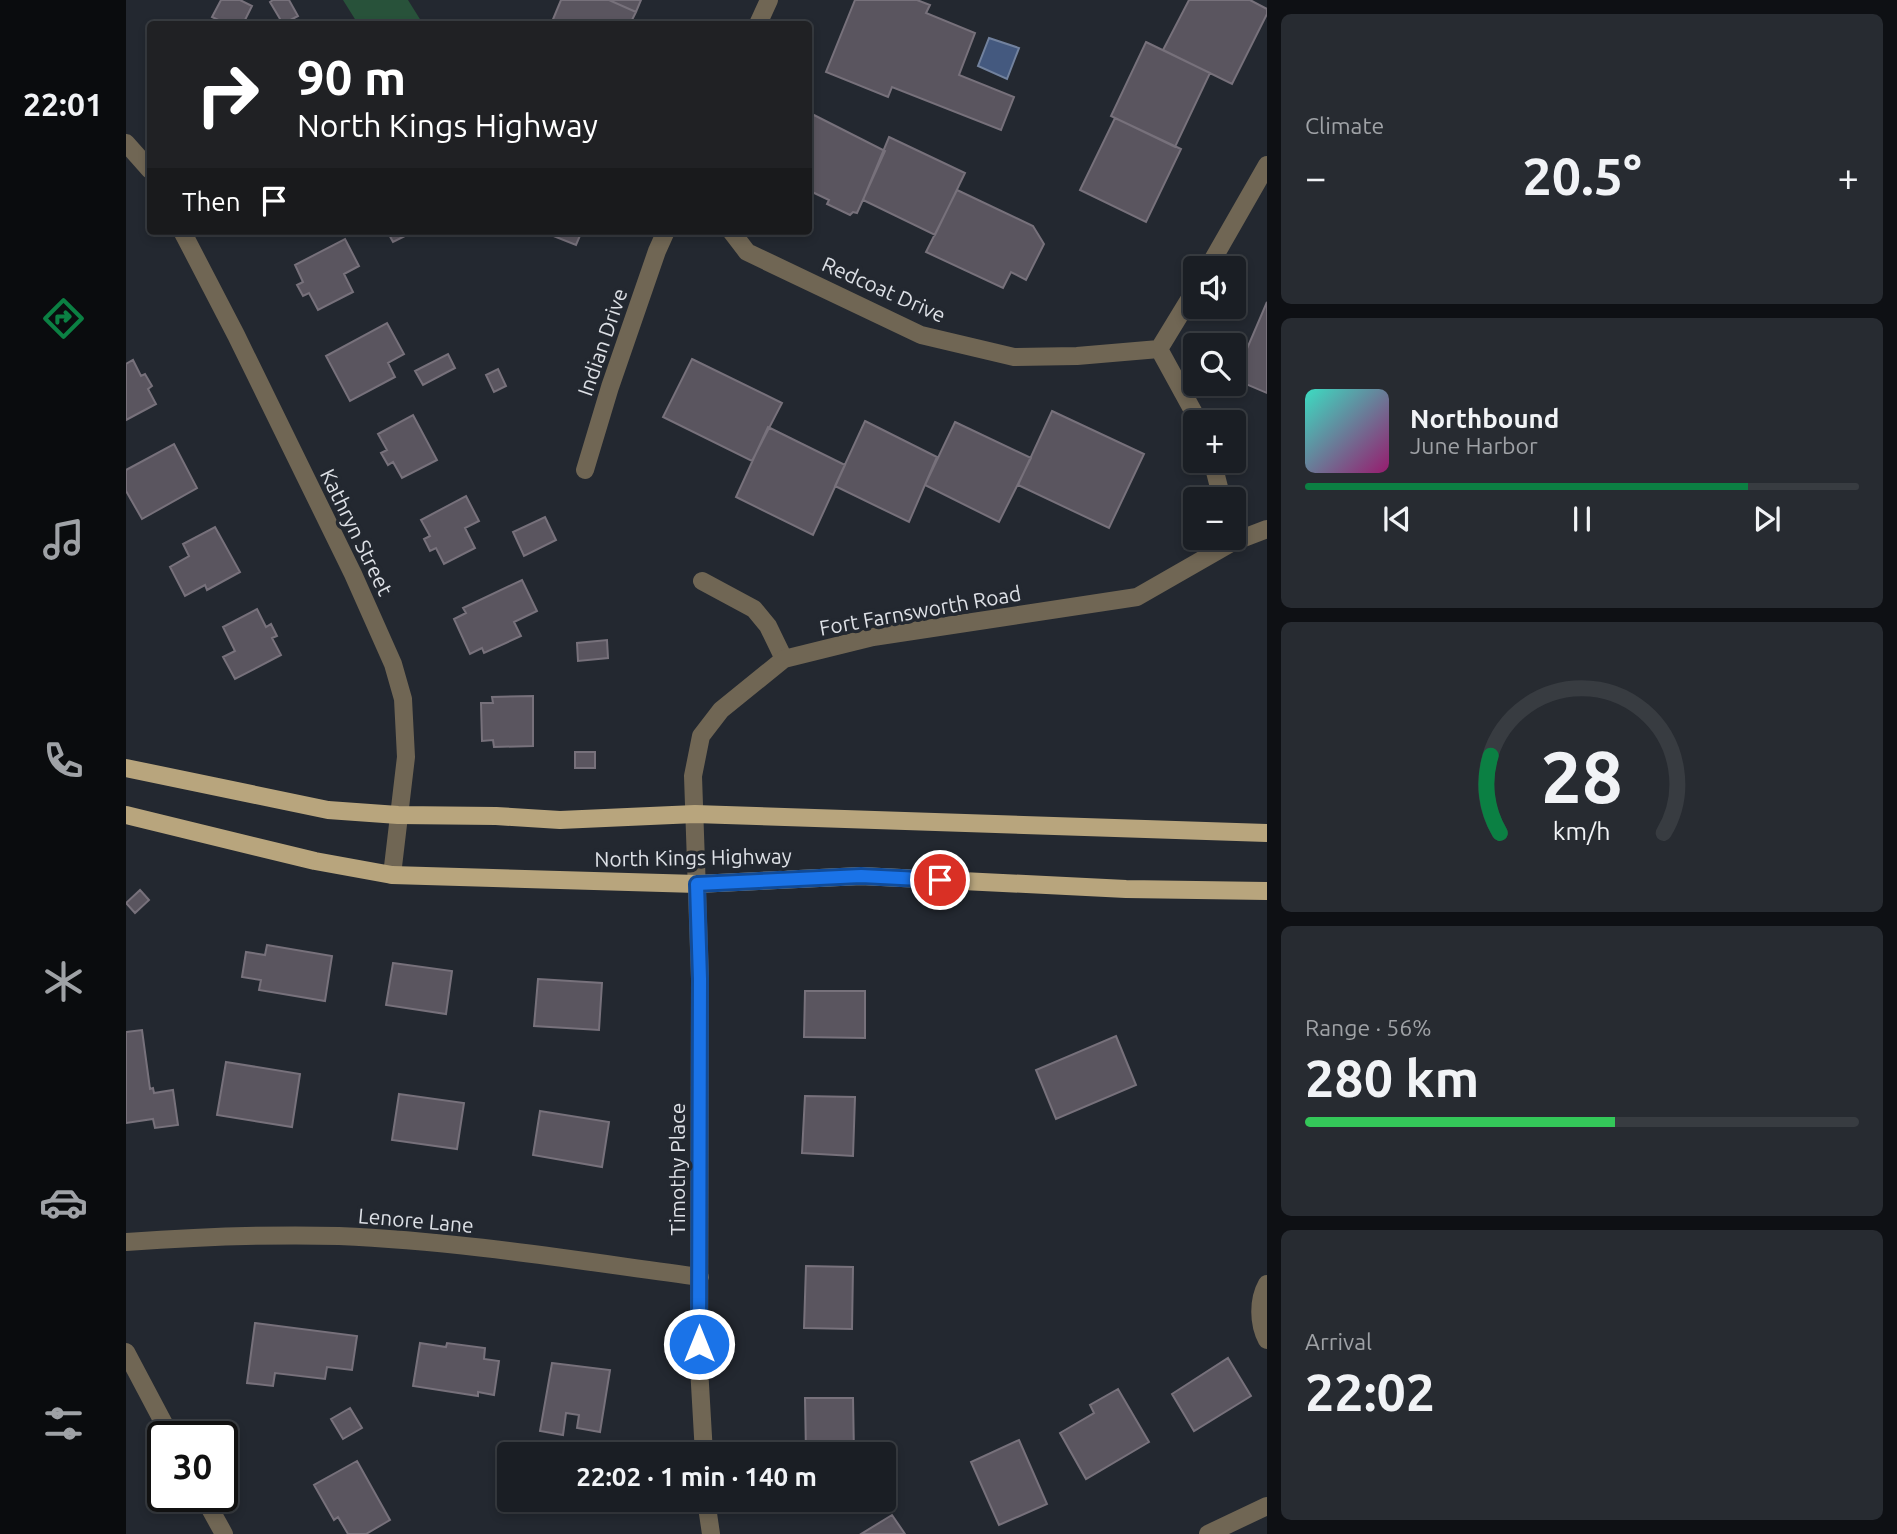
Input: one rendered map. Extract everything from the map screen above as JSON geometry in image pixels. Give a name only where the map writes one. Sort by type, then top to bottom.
[{"type":"main road","name":"North Kings Highway","points":[[126,768],[328,810],[398,815],[560,820],[695,814],[1267,833]]},
{"type":"main road","name":"North Kings Highway","points":[[126,815],[315,861],[392,875],[697,884],[861,876],[1126,889],[1267,891]]},
{"type":"street","points":[[759,21],[769,0]]},
{"type":"street","points":[[126,143],[147,167]]},
{"type":"street","points":[[1215,256],[1267,165]]},
{"type":"street","name":"Kathryn Street","points":[[184,235],[341,549],[393,664],[403,699],[406,757],[392,875]]},
{"type":"street","name":"Indian Drive","points":[[585,470],[610,387],[664,235]]},
{"type":"street","name":"Redcoat Drive","points":[[734,235],[747,252],[921,335],[1014,357],[1077,356],[1159,349]]},
{"type":"street","points":[[1183,310],[1159,349],[1192,410]]},
{"type":"street","name":"Fort Farnsworth Road","points":[[1246,536],[1267,529]]},
{"type":"street","name":"Fort Farnsworth Road","points":[[697,884],[693,776],[701,736],[721,710],[784,660],[873,637],[1136,597],[1215,550]]},
{"type":"street","points":[[702,581],[754,609],[768,626],[784,660]]},
{"type":"street","name":"Timothy Place","points":[[697,884],[700,979],[699,1367],[703,1442]]},
{"type":"street","name":"Lenore Lane","points":[[126,1242],[218,1236],[339,1236],[461,1245],[699,1278]]},
{"type":"street","points":[[1267,1284],[1260,1313],[1267,1340]]},
{"type":"street","points":[[126,1352],[162,1421]]},
{"type":"street","points":[[1208,1534],[1267,1506]]},
{"type":"street","points":[[212,1512],[224,1534]]},
{"type":"street","points":[[708,1512],[711,1534]]},
{"type":"green space","points":[[343,0],[408,0],[421,21],[356,21]]},
{"type":"water","points":[[989,38],[1019,48],[1007,79],[978,66]]},
{"type":"building","points":[[221,0],[240,0],[252,6],[244,21],[221,21],[212,17]]},
{"type":"building","points":[[289,0],[298,16],[289,21],[281,21],[270,2]]},
{"type":"building","points":[[561,0],[609,0],[636,12],[632,21],[552,21]]},
{"type":"building","points":[[609,0],[641,0],[636,12]]},
{"type":"building","points":[[855,0],[917,0],[930,5],[926,13],[975,33],[959,75],[1014,97],[1001,130],[892,87],[888,97],[826,72]]},
{"type":"building","points":[[1189,0],[1250,0],[1267,9],[1267,14],[1232,84],[1163,50]]},
{"type":"building","points":[[1146,42],[1210,73],[1175,147],[1111,116]]},
{"type":"building","points":[[812,114],[885,151],[857,213],[850,215],[827,204],[829,200],[812,192]]},
{"type":"building","points":[[1115,118],[1181,149],[1146,222],[1080,190]]},
{"type":"building","points":[[889,137],[965,173],[935,235],[863,200]]},
{"type":"building","points":[[957,190],[1033,226],[1044,244],[1026,280],[1011,272],[1003,288],[926,252]]},
{"type":"building","points":[[389,235],[407,235],[393,242]]},
{"type":"building","points":[[551,235],[580,235],[576,245]]},
{"type":"building","points":[[345,239],[359,266],[344,274],[353,292],[318,310],[309,293],[303,296],[297,285],[303,282],[295,265]]},
{"type":"building","points":[[1267,302],[1267,393],[1246,384],[1246,351]]},
{"type":"building","points":[[387,323],[404,354],[388,363],[395,377],[350,401],[326,356]]},
{"type":"building","points":[[448,354],[455,368],[423,385],[415,371]]},
{"type":"building","points":[[692,359],[782,403],[752,461],[663,417]]},
{"type":"building","points":[[133,360],[141,376],[145,374],[152,386],[148,389],[156,404],[126,420],[126,364]]},
{"type":"building","points":[[498,369],[506,386],[494,392],[486,375]]},
{"type":"building","points":[[1052,411],[1144,454],[1109,528],[1018,485]]},
{"type":"building","points":[[413,415],[437,460],[402,478],[393,462],[388,465],[381,453],[387,450],[378,434]]},
{"type":"building","points":[[865,421],[937,457],[909,522],[835,486]]},
{"type":"building","points":[[955,422],[1031,458],[999,522],[925,485]]},
{"type":"building","points":[[768,427],[845,465],[813,535],[736,497]]},
{"type":"building","points":[[174,444],[197,488],[142,519],[126,491],[126,470]]},
{"type":"building","points":[[466,496],[479,521],[465,528],[475,548],[444,564],[436,548],[430,551],[424,539],[430,536],[421,520]]},
{"type":"building","points":[[545,517],[556,540],[524,556],[513,532]]},
{"type":"building","points":[[215,527],[240,572],[207,590],[205,585],[185,596],[170,567],[189,556],[183,544]]},
{"type":"building","points":[[522,580],[537,611],[514,622],[521,636],[484,653],[482,648],[470,654],[454,619],[466,613],[463,608]]},
{"type":"building","points":[[257,609],[266,627],[271,624],[277,636],[272,638],[281,655],[235,679],[223,657],[235,651],[223,627]]},
{"type":"building","points":[[607,640],[608,658],[578,661],[577,643]]},
{"type":"building","points":[[533,696],[533,746],[494,747],[493,740],[482,741],[481,703],[493,703],[492,697]]},
{"type":"building","points":[[575,752],[595,752],[595,768],[575,768]]},
{"type":"building","points":[[140,890],[149,900],[135,913],[126,903]]},
{"type":"building","points":[[267,945],[332,956],[325,1001],[259,990],[261,980],[242,977],[246,952],[265,955]]},
{"type":"building","points":[[393,963],[452,971],[446,1014],[386,1005]]},
{"type":"building","points":[[538,979],[602,983],[599,1030],[534,1026]]},
{"type":"building","points":[[805,991],[865,991],[865,1038],[804,1037]]},
{"type":"building","points":[[142,1030],[150,1089],[153,1088],[154,1093],[173,1090],[178,1125],[155,1128],[153,1119],[126,1123],[126,1032]]},
{"type":"building","points":[[1116,1036],[1136,1085],[1056,1119],[1036,1070]]},
{"type":"building","points":[[226,1062],[300,1074],[292,1127],[217,1115]]},
{"type":"building","points":[[399,1094],[464,1103],[457,1149],[392,1140]]},
{"type":"building","points":[[805,1096],[855,1097],[853,1156],[802,1153]]},
{"type":"building","points":[[540,1111],[609,1122],[602,1167],[533,1155]]},
{"type":"building","points":[[806,1266],[853,1267],[852,1329],[804,1328]]},
{"type":"building","points":[[255,1323],[357,1336],[352,1370],[327,1367],[325,1379],[275,1373],[273,1386],[247,1383]]},
{"type":"building","points":[[420,1343],[485,1348],[484,1359],[499,1361],[494,1395],[478,1392],[478,1396],[413,1386]]},
{"type":"building","points":[[1228,1358],[1251,1396],[1194,1431],[1172,1394]]},
{"type":"building","points":[[552,1363],[610,1370],[600,1432],[577,1428],[579,1415],[566,1413],[563,1435],[540,1431]]},
{"type":"building","points":[[1118,1389],[1149,1442],[1086,1479],[1060,1433],[1094,1413],[1090,1405]]},
{"type":"building","points":[[805,1398],[853,1398],[854,1442],[806,1442]]},
{"type":"building","points":[[350,1408],[362,1428],[343,1439],[331,1419]]},
{"type":"building","points":[[1019,1440],[1047,1504],[999,1525],[971,1462]]},
{"type":"building","points":[[357,1461],[390,1520],[366,1534],[348,1534],[338,1517],[334,1520],[314,1485]]},
{"type":"building","points":[[892,1515],[905,1534],[861,1534]]},
{"type":"route","points":[[699,1344],[700,979],[697,884],[861,876],[940,880]]}]
